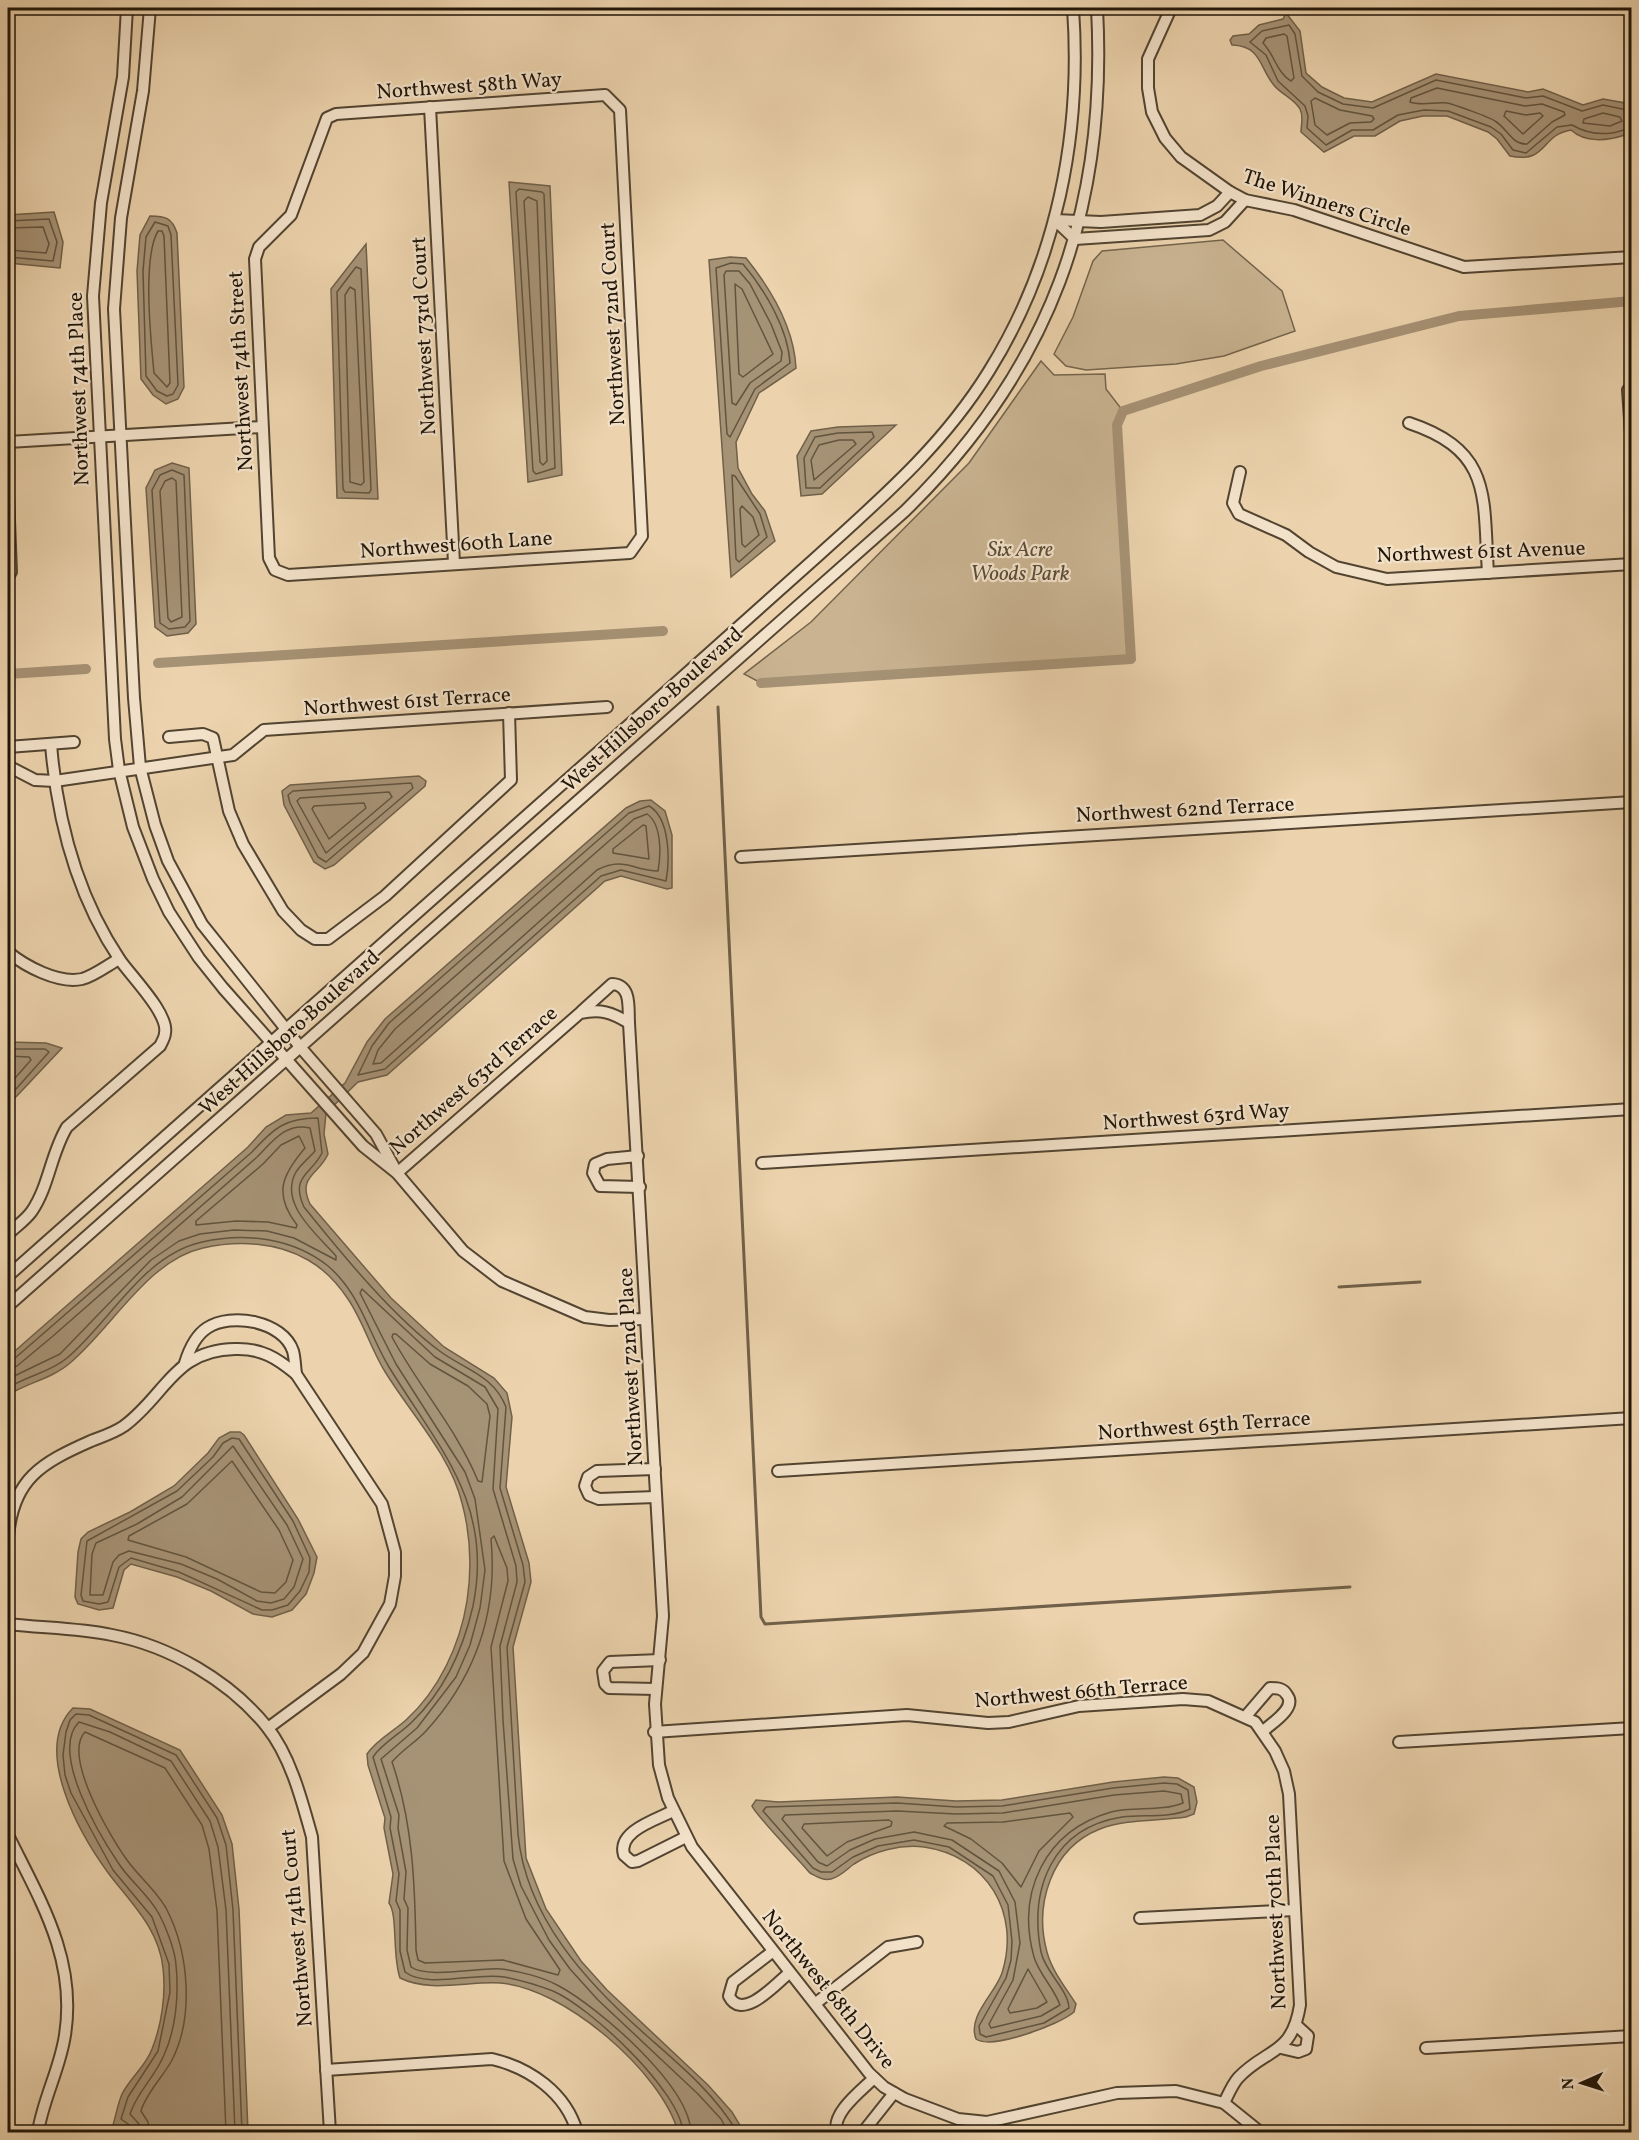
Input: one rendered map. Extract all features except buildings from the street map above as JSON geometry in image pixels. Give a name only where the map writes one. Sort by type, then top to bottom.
[{"type":"street","name":"Northwest 74th Place","points":[[127,8],[123,77],[101,203],[94,260],[93,332],[112,701],[119,770],[133,827],[153,879],[170,912],[199,958],[363,1146],[397,1173]]},
{"type":"street","name":"Northwest 74th Place","points":[[150,8],[143,91],[117,255],[114,309],[135,716],[140,767],[155,825],[184,894],[220,950],[376,1134],[397,1173]]},
{"type":"street","name":"West Hillsboro Boulevard","points":[[8,1276],[909,473],[946,432],[992,367],[1025,302],[1055,220],[1067,164],[1074,106],[1073,8]]},
{"type":"street","name":"West Hillsboro Boulevard","points":[[8,1306],[288,1060],[935,481],[987,418],[1027,352],[1052,302],[1075,239],[1096,127],[1099,70],[1096,8]]},
{"type":"street","name":"The Winners Circle","points":[[1171,8],[1149,59],[1148,88],[1152,112],[1165,138],[1181,157],[1230,192],[1245,200],[1294,210],[1464,267],[1632,257]]},
{"type":"street","name":"Northwest 58th Way","points":[[327,118],[336,114],[605,95],[613,101]]},
{"type":"street","name":"Northwest 72nd Court","points":[[613,101],[620,110],[642,536],[637,546]]},
{"type":"street","name":"Northwest 73rd Court","points":[[430,107],[454,564]]},
{"type":"street","name":"Northwest 74th Street","points":[[275,570],[269,558],[255,259],[260,247],[291,216],[327,118]]},
{"type":"street","points":[[1055,220],[1080,222],[1200,215],[1217,206],[1230,192]]},
{"type":"street","points":[[1055,220],[1075,239],[1209,230],[1225,222],[1245,200]]},
{"type":"street","points":[[1172,218],[1173,233]]},
{"type":"street","points":[[1628,390],[1632,448]]},
{"type":"street","points":[[1409,423],[1437,432],[1451,441],[1474,471],[1483,493],[1488,573]]},
{"type":"street","points":[[8,441],[262,427]]},
{"type":"street","name":"Northwest 61st Avenue","points":[[1240,472],[1233,503],[1239,514],[1286,536],[1336,567],[1362,574],[1387,579],[1632,564]]},
{"type":"street","points":[[8,494],[11,572],[8,577]]},
{"type":"street","name":"Northwest 60th Lane","points":[[275,570],[288,575],[630,553],[637,546]]},
{"type":"street","name":"Northwest 61st Terrace","points":[[8,766],[35,780],[55,781],[233,755],[264,730],[606,707]]},
{"type":"street","points":[[169,737],[204,734],[213,738],[229,811],[243,844],[283,911],[301,930],[315,939],[328,939],[385,896],[511,780],[509,713]]},
{"type":"street","points":[[8,747],[74,742]]},
{"type":"street","points":[[8,1234],[31,1213],[39,1198],[59,1140],[67,1127],[160,1046],[166,1031],[162,1016],[119,959],[86,895],[70,850],[55,781],[51,744]]},
{"type":"street","name":"Northwest 62nd Terrace","points":[[741,857],[1632,802]]},
{"type":"street","points":[[8,952],[19,962],[69,980],[83,979],[119,959]]},
{"type":"street","name":"Northwest 72nd Place","points":[[580,1013],[612,984],[622,986],[628,996],[663,1616],[654,1732]]},
{"type":"street","name":"Northwest 63rd Terrace","points":[[397,1173],[580,1013],[596,1010],[609,1011],[629,1023]]},
{"type":"street","name":"Northwest 63rd Way","points":[[762,1163],[1632,1109]]},
{"type":"street","points":[[363,1146],[376,1134]]},
{"type":"street","points":[[638,1156],[600,1161],[596,1164],[593,1173],[600,1186],[640,1187]]},
{"type":"street","points":[[397,1173],[463,1251],[502,1281],[585,1317],[646,1319]]},
{"type":"street","points":[[185,1363],[199,1335],[216,1323],[250,1322],[275,1329],[293,1351],[296,1374]]},
{"type":"street","points":[[8,1537],[15,1498],[27,1478],[45,1463],[121,1428],[140,1413],[168,1379],[185,1363],[202,1353],[242,1348],[264,1352],[280,1360],[296,1374],[382,1504],[395,1552],[395,1576],[390,1604],[363,1653],[341,1674],[268,1728]]},
{"type":"street","name":"Northwest 65th Terrace","points":[[778,1471],[1632,1418]]},
{"type":"street","points":[[655,1469],[597,1471],[588,1477],[585,1486],[589,1495],[599,1499],[656,1497]]},
{"type":"street","name":"Northwest 74th Court","points":[[8,1624],[112,1635],[171,1654],[198,1669],[223,1687],[268,1728],[286,1761],[302,1799],[312,1837],[330,2133]]},
{"type":"street","points":[[656,1689],[609,1688],[604,1684],[603,1671],[610,1662],[618,1660],[660,1660]]},
{"type":"street","points":[[1251,1719],[1270,1688],[1278,1688],[1286,1692],[1290,1700],[1289,1708],[1263,1731]]},
{"type":"street","name":"Northwest 66th Terrace","points":[[654,1732],[907,1716],[988,1723],[1009,1722],[1079,1707],[1183,1699],[1208,1701],[1251,1719]]},
{"type":"street","name":"Northwest 70th Place","points":[[1224,2103],[1237,2080],[1246,2071],[1281,2048],[1296,2025],[1300,2005],[1289,1794],[1284,1771],[1263,1731],[1251,1719]]},
{"type":"street","points":[[1399,1742],[1632,1728]]},
{"type":"street","name":"Northwest 68th Drive","points":[[654,1732],[659,1765],[673,1811],[706,1869],[874,2078],[894,2093],[958,2119],[987,2122],[1117,2093],[1148,2090],[1176,2091],[1224,2103]]},
{"type":"street","points":[[673,1811],[629,1835],[623,1845],[624,1856],[632,1862],[638,1861],[686,1837]]},
{"type":"street","points":[[8,1835],[55,1932],[64,1961],[66,2034],[38,2133]]},
{"type":"street","points":[[1140,1918],[1296,1910]]},
{"type":"street","points":[[816,2003],[888,1947],[917,1942]]},
{"type":"street","points":[[772,1952],[733,1982],[729,1996],[731,2001],[739,2006],[751,2004],[789,1973]]},
{"type":"street","points":[[1281,2048],[1298,2052],[1306,2049],[1308,2036],[1296,2025]]},
{"type":"street","points":[[1426,2048],[1632,2036]]},
{"type":"street","points":[[327,2070],[492,2059],[514,2065],[537,2077],[573,2117],[577,2133]]},
{"type":"street","points":[[837,2133],[837,2122],[842,2111],[874,2078]]},
{"type":"street","points":[[863,2133],[894,2093]]},
{"type":"street","points":[[1224,2103],[1260,2133]]},
{"type":"green space","points":[[1223,240],[1282,291],[1295,331],[1224,356],[1176,364],[1086,370],[1066,366],[1054,354],[1073,317],[1093,261],[1102,251]]},
{"type":"green space","name":"Six Acre Woods Park","points":[[1041,361],[1054,375],[1105,374],[1106,389],[1123,411],[1117,425],[1131,659],[761,683],[744,674],[811,622],[969,463]]},
{"type":"water","points":[[1286,13],[1300,31],[1306,73],[1322,87],[1344,98],[1372,102],[1436,74],[1528,92],[1543,89],[1583,105],[1603,99],[1631,104],[1631,139],[1625,135],[1611,139],[1589,139],[1571,130],[1554,137],[1538,153],[1531,156],[1510,156],[1497,139],[1488,132],[1447,116],[1423,116],[1400,121],[1375,136],[1354,136],[1324,152],[1301,132],[1300,109],[1273,84],[1254,53],[1242,46],[1232,45],[1230,40],[1233,36],[1249,34],[1259,25],[1283,19]]},
{"type":"water","points":[[509,182],[550,186],[562,475],[528,482]]},
{"type":"water","points":[[54,212],[63,242],[60,268],[8,263],[8,215]]},
{"type":"water","points":[[150,216],[168,219],[177,233],[184,387],[178,399],[166,404],[153,395],[141,379],[137,271],[140,235]]},
{"type":"water","points":[[366,244],[378,499],[337,498],[331,289]]},
{"type":"water","points":[[730,257],[746,258],[772,296],[791,338],[796,368],[759,393],[736,442],[738,468],[752,494],[765,511],[775,541],[731,577],[709,260]]},
{"type":"water","points":[[896,425],[822,494],[801,496],[797,456],[811,431],[838,427]]},
{"type":"water","points":[[172,463],[189,468],[196,624],[188,633],[167,636],[155,627],[146,488],[155,470]]},
{"type":"water","points":[[419,776],[426,781],[425,786],[334,865],[325,869],[314,862],[284,805],[282,791],[290,785]]},
{"type":"water","points":[[651,800],[665,811],[672,835],[672,888],[667,889],[621,876],[605,881],[387,1075],[358,1082],[326,1113],[324,1134],[328,1154],[311,1176],[306,1187],[310,1204],[391,1298],[444,1347],[494,1378],[507,1393],[512,1417],[506,1487],[529,1563],[531,1582],[513,1647],[526,1858],[546,1909],[581,1961],[607,1990],[708,2085],[732,2112],[744,2132],[678,2132],[668,2109],[652,2084],[631,2060],[607,2036],[580,2016],[552,2000],[525,1988],[500,1983],[437,1986],[400,1978],[392,1909],[389,1903],[393,1874],[384,1828],[385,1818],[368,1765],[367,1754],[375,1744],[418,1708],[446,1666],[464,1618],[470,1576],[469,1540],[462,1503],[448,1468],[428,1434],[384,1370],[353,1307],[330,1277],[320,1268],[296,1254],[257,1244],[216,1245],[183,1255],[148,1280],[86,1349],[70,1363],[56,1373],[8,1395],[8,1357],[248,1147],[266,1127],[286,1115],[311,1113],[345,1083],[367,1042],[385,1019],[626,808],[640,801]]},
{"type":"water","points":[[8,1042],[46,1043],[62,1048],[14,1099],[8,1111]]},
{"type":"water","points":[[230,1432],[240,1432],[244,1435],[298,1519],[317,1557],[306,1594],[292,1610],[272,1617],[253,1614],[211,1591],[177,1577],[131,1564],[124,1570],[113,1608],[99,1610],[78,1604],[75,1597],[81,1539],[88,1532],[130,1512],[174,1486],[208,1453],[219,1438]]},
{"type":"water","points":[[73,1708],[90,1709],[180,1750],[222,1815],[232,1844],[239,1909],[248,2132],[131,2131],[113,2125],[122,2094],[146,2061],[155,2039],[162,2008],[163,1968],[156,1941],[150,1929],[98,1858],[74,1816],[65,1792],[59,1769],[57,1746],[61,1726]]},
{"type":"water","points":[[1164,1777],[1178,1778],[1194,1787],[1197,1802],[1194,1814],[1186,1817],[1120,1823],[1100,1829],[1083,1838],[1069,1850],[1058,1864],[1050,1880],[1043,1916],[1047,1952],[1052,1966],[1076,2004],[1074,2012],[1040,2029],[1010,2039],[984,2042],[976,2039],[975,2022],[1002,1973],[1007,1951],[1007,1929],[994,1891],[981,1875],[965,1862],[946,1853],[915,1846],[879,1852],[862,1859],[837,1877],[822,1879],[810,1873],[752,1806],[756,1800],[778,1802],[897,1797],[956,1801],[1002,1800],[1113,1782]]},
{"type":"waterway","points":[[761,683],[1131,659],[1117,425],[1123,411],[1261,366],[1459,316],[1632,301]]},
{"type":"waterway","points":[[158,663],[663,631]]},
{"type":"waterway","points":[[8,674],[86,669]]},
{"type":"waterway","points":[[718,707],[761,1617],[765,1624],[1350,1587]]},
{"type":"waterway","points":[[1339,1287],[1420,1282]]}]
